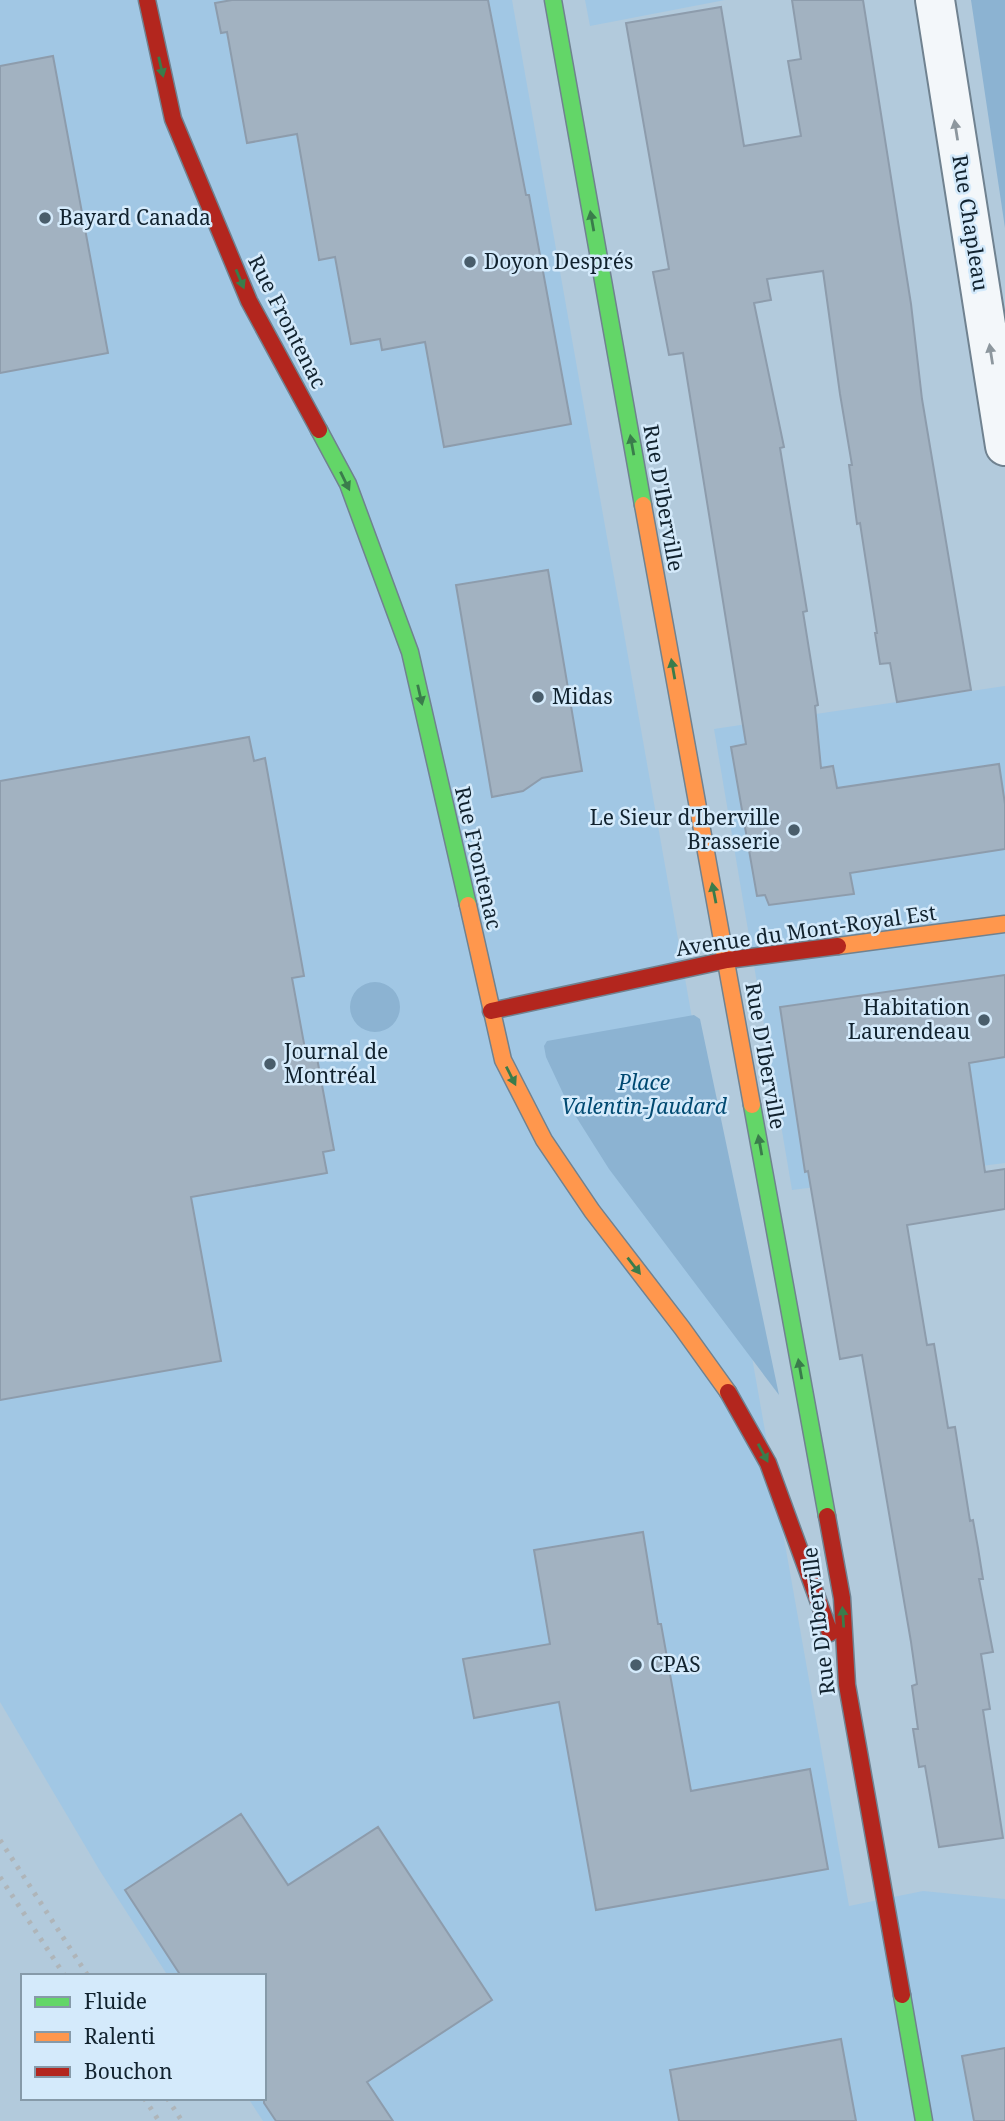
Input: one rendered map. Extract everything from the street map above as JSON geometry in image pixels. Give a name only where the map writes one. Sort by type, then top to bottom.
[{"type":"main road","name":"Rue Frontenac","points":[[147,0],[173,119],[249,301],[348,484],[410,652],[503,1060],[544,1140],[592,1211],[734,1401],[768,1463],[847,1685]]},
{"type":"main road","name":"Rue D'Iberville","points":[[553,0],[842,1598],[847,1685],[924,2121]]},
{"type":"main road","name":"Avenue du Mont-Royal Est","points":[[491,1011],[727,960],[1005,924]]},
{"type":"street","name":"Rue Chapleau","points":[[935,0],[1004,428]]},
{"type":"shaded area","points":[[0,0],[512,0],[849,1906],[923,1891],[1005,1899],[1005,2121],[263,2121],[249,2100],[266,2100],[266,1974],[167,1974],[100,1871],[0,1702]]},
{"type":"shaded area","points":[[585,0],[725,0],[590,26]]},
{"type":"shaded area","points":[[1005,686],[1005,1163],[792,1190],[714,729]]},
{"type":"green space","points":[[971,0],[1005,0],[1005,228]]},
{"type":"green space","points":[[375,982],[393,989],[400,1007],[393,1025],[375,1032],[357,1025],[350,1007],[357,989]]},
{"type":"green space","name":"Place Valentin-Jaudard","points":[[694,1015],[700,1019],[779,1395],[609,1169],[568,1104],[546,1057],[544,1046],[547,1041]]},
{"type":"building","points":[[232,0],[488,0],[526,195],[529,195],[571,424],[444,447],[425,342],[382,350],[380,339],[351,344],[335,257],[319,260],[297,134],[247,143],[227,32],[221,33],[215,3]]},
{"type":"building","points":[[792,0],[863,0],[911,304],[922,399],[971,690],[897,702],[890,663],[880,664],[860,523],[857,524],[849,465],[852,465],[823,271],[767,279],[771,300],[754,303],[784,447],[780,448],[807,611],[803,612],[818,705],[815,706],[821,768],[833,766],[837,788],[999,764],[1005,804],[1005,849],[850,873],[854,894],[769,905],[765,895],[757,896],[731,747],[746,744],[683,353],[669,355],[653,272],[669,269],[626,23],[721,7],[744,146],[801,136],[788,61],[801,59]]},
{"type":"building","points":[[53,56],[108,353],[0,373],[0,66]]},
{"type":"building","points":[[548,570],[582,771],[542,778],[523,791],[492,797],[456,585]]},
{"type":"building","points":[[249,737],[254,761],[265,758],[304,976],[292,978],[307,1060],[317,1058],[334,1150],[323,1152],[327,1173],[191,1197],[221,1361],[0,1400],[0,781]]},
{"type":"building","points":[[1005,975],[1005,1057],[969,1063],[985,1172],[1005,1169],[1005,1209],[907,1225],[927,1345],[934,1344],[948,1428],[955,1427],[970,1521],[973,1520],[983,1579],[979,1579],[993,1652],[981,1654],[990,1709],[983,1710],[1003,1838],[939,1847],[925,1766],[919,1767],[913,1729],[918,1729],[912,1686],[917,1684],[862,1355],[840,1359],[808,1171],[805,1172],[780,1007]]},
{"type":"building","points":[[643,1532],[691,1791],[810,1769],[828,1869],[596,1910],[559,1702],[474,1718],[463,1659],[550,1644],[534,1550]]},
{"type":"building","points":[[241,1814],[288,1885],[378,1827],[492,2000],[367,2082],[393,2121],[276,2121],[264,2103],[266,1974],[180,1974],[125,1890]]},
{"type":"building","points":[[841,2039],[856,2121],[679,2121],[670,2070]]},
{"type":"building","points":[[1005,2048],[1005,2121],[974,2121],[962,2056]]},
{"type":"railway","points":[[0,1840],[87,1974]]},
{"type":"railway","points":[[0,1877],[64,1974]]},
{"type":"railway","points":[[145,2100],[159,2121]]},
{"type":"railway","points":[[168,2100],[182,2121]]},
{"type":"traffic: fast","points":[[553,0],[643,505]]},
{"type":"traffic: fast","points":[[319,430],[348,484],[410,652],[468,905]]},
{"type":"traffic: fast","points":[[752,1105],[827,1516]]},
{"type":"traffic: fast","points":[[902,1995],[924,2121]]},
{"type":"traffic: slow","points":[[643,505],[752,1105]]},
{"type":"traffic: slow","points":[[468,905],[503,1060],[544,1140],[592,1211],[728,1392]]},
{"type":"traffic: slow","points":[[838,946],[1005,924]]},
{"type":"traffic: jam","points":[[147,0],[173,119],[249,301],[319,430]]},
{"type":"traffic: jam","points":[[491,1011],[727,960],[838,946]]},
{"type":"traffic: jam","points":[[728,1392],[768,1463],[830,1633]]},
{"type":"traffic: jam","points":[[827,1516],[842,1598],[847,1685],[902,1995]]},
{"type":"place","name":"Bayard Canada","points":[[45,218]]},
{"type":"place","name":"Doyon Després","points":[[470,262]]},
{"type":"place","name":"Midas","points":[[538,697]]},
{"type":"place","name":"Le Sieur d'Iberville Brasserie","points":[[794,830]]},
{"type":"place","name":"Habitation Laurendeau","points":[[984,1020]]},
{"type":"place","name":"Journal de Montréal","points":[[270,1064]]},
{"type":"place","name":"CPAS","points":[[636,1665]]}]
